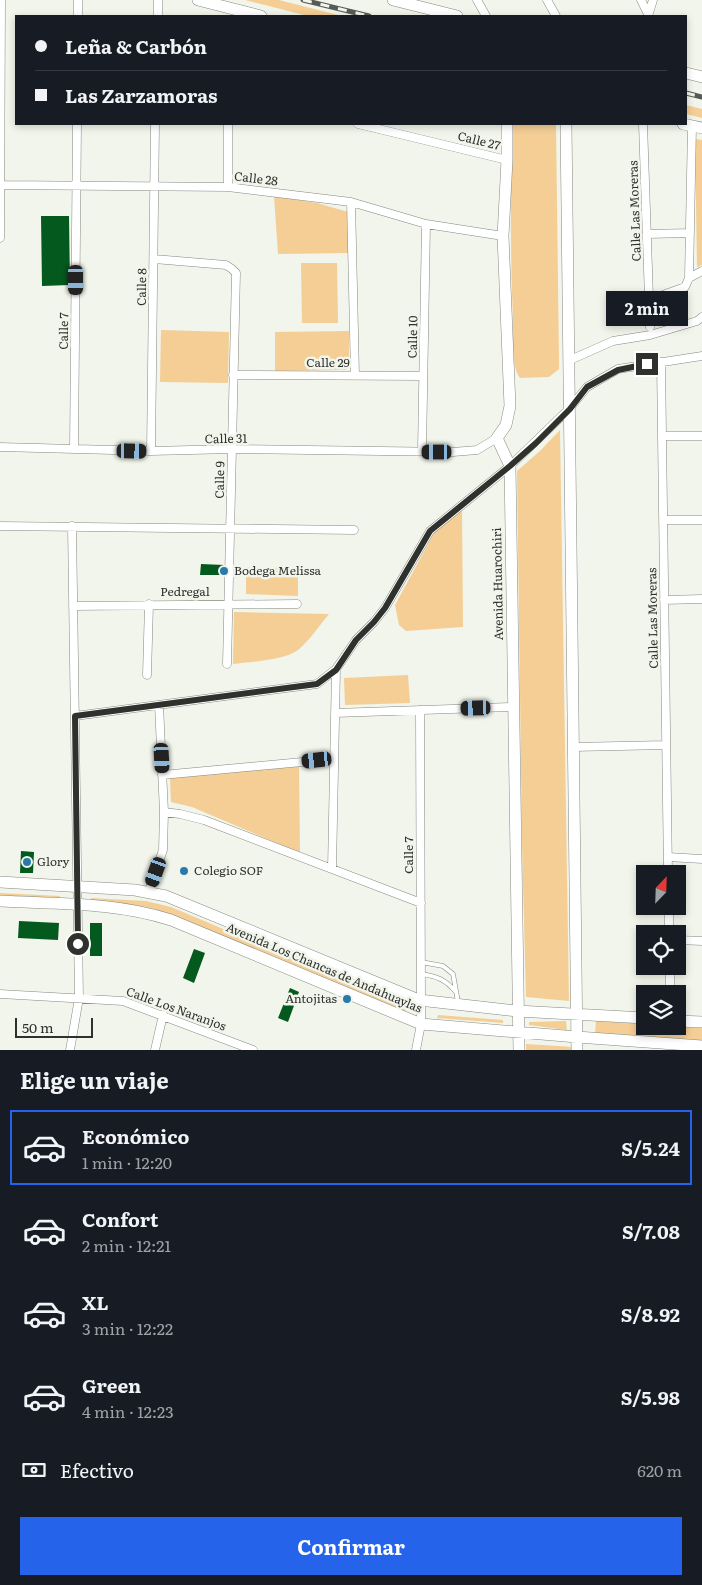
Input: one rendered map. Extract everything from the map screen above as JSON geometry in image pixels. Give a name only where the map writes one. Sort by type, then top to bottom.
[{"type":"street","points":[[0,238],[1,0]]},
{"type":"street","points":[[78,0],[78,15]]},
{"type":"street","points":[[158,0],[158,15]]},
{"type":"street","points":[[198,0],[257,15]]},
{"type":"street","points":[[393,0],[453,15]]},
{"type":"street","points":[[477,0],[485,15]]},
{"type":"street","points":[[547,0],[555,15]]},
{"type":"street","points":[[641,0],[648,15]]},
{"type":"street","points":[[648,15],[653,0]]},
{"type":"street","points":[[687,73],[702,77]]},
{"type":"street","name":"Calle 7","points":[[74,449],[77,125]]},
{"type":"street","name":"Calle 8","points":[[151,451],[155,125]]},
{"type":"street","points":[[228,125],[228,187]]},
{"type":"street","name":"Calle 27","points":[[362,125],[507,160]]},
{"type":"street","points":[[497,438],[506,425],[510,406],[503,236],[507,125]]},
{"type":"street","points":[[566,125],[576,1013],[578,1050]]},
{"type":"street","name":"Calle Las Moreras","points":[[643,125],[650,327]]},
{"type":"street","points":[[649,300],[684,287],[689,278],[692,126]]},
{"type":"street","name":"Calle 28","points":[[1,185],[228,187],[351,202],[426,224],[503,236]]},
{"type":"street","points":[[351,202],[355,374]]},
{"type":"street","name":"Calle 10","points":[[422,451],[426,224]]},
{"type":"street","points":[[647,234],[690,233]]},
{"type":"street","name":"Calle 9","points":[[154,259],[226,265],[236,273],[227,664]]},
{"type":"street","points":[[689,278],[702,271]]},
{"type":"street","points":[[570,360],[613,340],[650,336],[697,321],[702,317]]},
{"type":"street","points":[[75,716],[317,684],[336,670],[356,640],[385,608],[430,531],[510,466],[570,409],[587,387],[618,370],[702,356]]},
{"type":"street","name":"Calle Las Moreras","points":[[661,362],[668,865]]},
{"type":"street","name":"Calle 29","points":[[233,375],[355,374],[423,376]]},
{"type":"street","points":[[662,436],[702,436]]},
{"type":"street","name":"Calle 31","points":[[0,447],[151,451],[232,449],[453,452],[478,450],[497,438]]},
{"type":"street","name":"Avenida Huarochiri","points":[[497,438],[510,466],[519,1050]]},
{"type":"street","points":[[663,520],[702,520]]},
{"type":"street","points":[[0,526],[354,530]]},
{"type":"street","points":[[70,1050],[79,998],[72,526]]},
{"type":"street","points":[[664,600],[702,599]]},
{"type":"street","points":[[147,675],[150,604]]},
{"type":"street","name":"Pedregal","points":[[73,606],[297,604]]},
{"type":"street","points":[[332,869],[336,670]]},
{"type":"street","points":[[149,891],[163,850],[164,812],[159,705]]},
{"type":"street","points":[[335,713],[514,707]]},
{"type":"street","name":"Calle 7","points":[[416,1050],[421,1024],[420,710]]},
{"type":"street","points":[[573,747],[666,745]]},
{"type":"street","points":[[162,775],[334,759]]},
{"type":"street","points":[[164,812],[204,820],[421,903]]},
{"type":"street","points":[[668,857],[702,859]]},
{"type":"street","name":"Avenida Los Chancas de Andahuaylas","points":[[0,882],[149,891],[180,900],[421,1000],[517,1010],[636,1017]]},
{"type":"street","name":"Avenida Los Chancas de Andahuaylas","points":[[0,901],[128,908],[149,912],[421,1024],[702,1046]]},
{"type":"street","points":[[686,940],[702,941]]},
{"type":"street","name":"Calle Los Naranjos","points":[[0,994],[123,1001],[163,1015],[237,1047],[253,1050]]},
{"type":"street","points":[[156,1050],[163,1015]]},
{"type":"street","points":[[686,1021],[702,1022]]},
{"type":"lane","points":[[421,962],[443,966],[453,974],[458,1004]]},
{"type":"lane","points":[[421,974],[437,977],[445,981],[456,992]]},
{"type":"shaded area","points":[[245,0],[279,0],[338,15],[304,15]]},
{"type":"shaded area","points":[[687,105],[702,109],[702,118],[687,114]]},
{"type":"shaded area","points":[[511,125],[556,125],[559,369],[549,377],[520,378],[517,373],[513,341]]},
{"type":"shaded area","points":[[695,139],[702,140],[702,265],[697,267]]},
{"type":"shaded area","points":[[274,196],[317,203],[348,212],[348,253],[278,254]]},
{"type":"shaded area","points":[[301,263],[337,263],[338,323],[302,323]]},
{"type":"shaded area","points":[[161,330],[229,332],[228,383],[160,382]]},
{"type":"shaded area","points":[[349,331],[349,367],[346,370],[275,371],[275,332]]},
{"type":"shaded area","points":[[560,430],[569,1001],[526,997],[522,843],[517,471]]},
{"type":"shaded area","points":[[462,509],[463,627],[406,631],[399,625],[395,605],[434,533]]},
{"type":"shaded area","points":[[246,567],[298,569],[298,596],[246,594]]},
{"type":"shaded area","points":[[234,612],[329,614],[298,650],[285,656],[267,660],[233,664]]},
{"type":"shaded area","points":[[408,675],[410,703],[345,705],[344,678]]},
{"type":"shaded area","points":[[299,764],[300,853],[192,807],[171,802],[170,778]]},
{"type":"shaded area","points":[[0,893],[60,896],[60,901],[0,897]]},
{"type":"shaded area","points":[[91,898],[146,901],[171,907],[407,1006],[405,1012],[158,910],[143,906],[91,903]]},
{"type":"shaded area","points":[[438,1015],[503,1020],[503,1023],[437,1018]]},
{"type":"shaded area","points":[[566,1021],[567,1030],[529,1025],[529,1022]]},
{"type":"shaded area","points":[[596,1021],[636,1023],[636,1035],[686,1035],[686,1027],[702,1028],[702,1041],[595,1034]]},
{"type":"shaded area","points":[[526,1044],[573,1047],[573,1050],[526,1050]]},
{"type":"building","points":[[41,216],[69,216],[70,285],[42,286]]},
{"type":"building","points":[[201,564],[224,565],[223,575],[200,575]]},
{"type":"building","name":"Glory","points":[[21,851],[34,852],[33,873],[20,873]]},
{"type":"building","points":[[19,921],[59,923],[58,940],[18,938]]},
{"type":"building","points":[[90,923],[102,923],[102,956],[90,956]]},
{"type":"building","points":[[194,949],[205,953],[194,983],[183,978]]},
{"type":"building","points":[[290,988],[299,992],[288,1022],[278,1018]]},
{"type":"railway","points":[[303,0],[365,15]]},
{"type":"railway","points":[[687,93],[702,97]]},
{"type":"place","name":"Bodega Melissa","points":[[224,571]]},
{"type":"place","name":"Glory","points":[[27,862]]},
{"type":"place","name":"Colegio SOF","points":[[184,871]]},
{"type":"place","name":"Antojitas","points":[[347,999]]},
{"type":"route","points":[[78,944],[75,716],[317,684],[336,670],[356,640],[385,608],[430,531],[536,443],[570,409],[587,387],[618,370],[647,364]]}]
